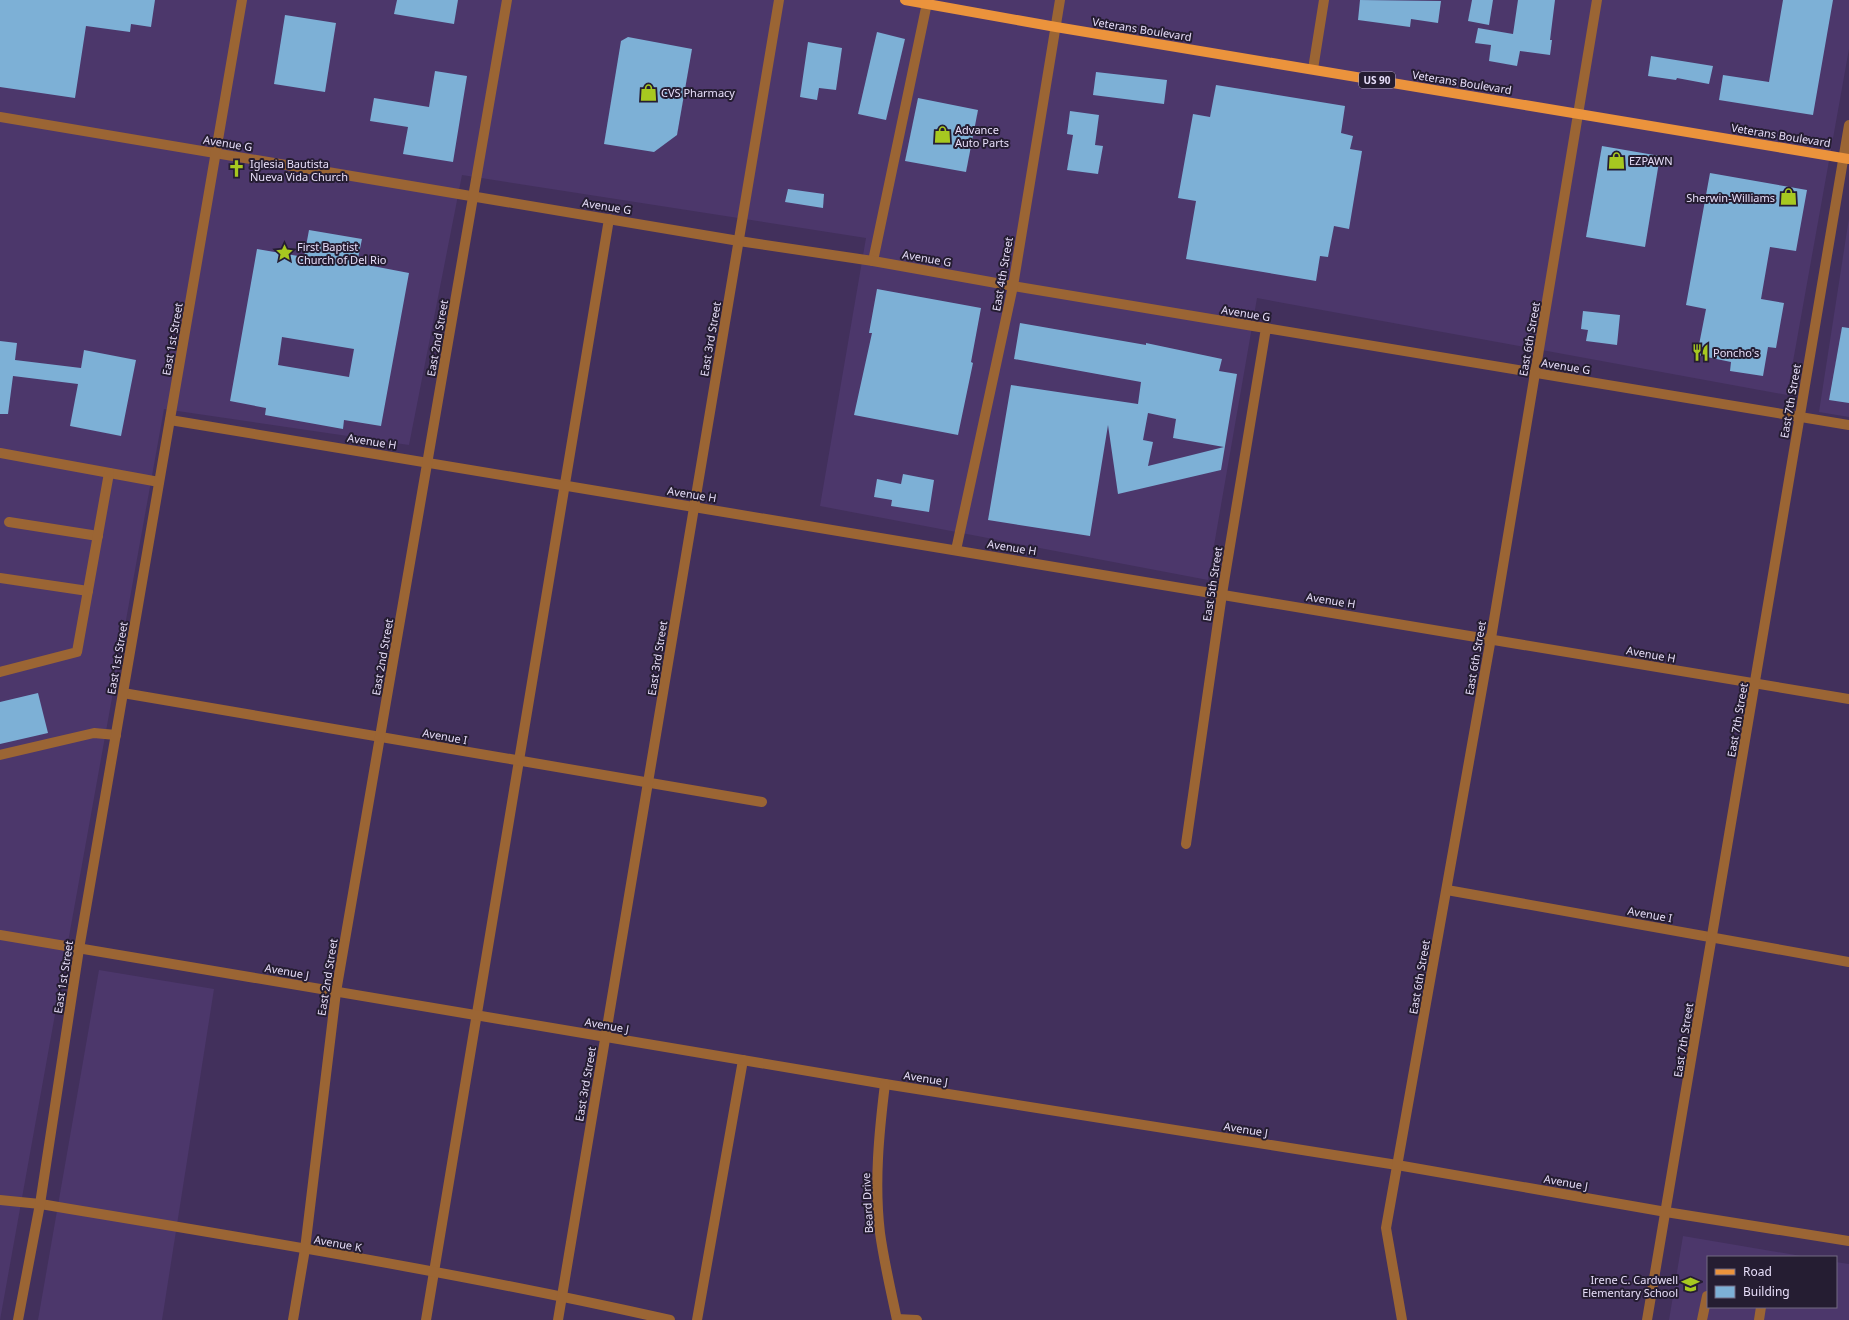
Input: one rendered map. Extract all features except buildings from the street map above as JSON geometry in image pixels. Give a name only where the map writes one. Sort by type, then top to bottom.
[{"type":"main road","name":"Veterans Boulevard","points":[[905,0],[1056,27],[1846,158]]},
{"type":"street","name":"East 1st Street","points":[[18,1320],[40,1204],[79,949],[242,0]]},
{"type":"street","name":"East 2nd Street","points":[[293,1320],[304,1248],[336,992],[507,0]]},
{"type":"street","name":"East 3rd Street","points":[[558,1320],[779,0]]},
{"type":"street","name":"East 4th Street","points":[[956,550],[1013,286],[1060,0]]},
{"type":"street","points":[[1312,69],[1324,0]]},
{"type":"street","name":"East 6th Street","points":[[1402,1320],[1386,1228],[1491,638],[1598,0]]},
{"type":"street","points":[[873,261],[927,3]]},
{"type":"street","name":"Avenue G","points":[[0,117],[739,241],[873,261],[1013,286],[1849,425]]},
{"type":"street","name":"East 7th Street","points":[[1647,1320],[1800,417],[1846,158],[1849,125]]},
{"type":"street","points":[[426,1320],[475,1015],[519,761],[608,219]]},
{"type":"street","name":"East 5th Street","points":[[1186,844],[1222,594],[1266,328]]},
{"type":"street","name":"Avenue H","points":[[170,420],[1491,638],[1849,699]]},
{"type":"street","points":[[0,453],[160,482]]},
{"type":"street","points":[[0,672],[77,652],[109,473]]},
{"type":"street","points":[[9,522],[98,536]]},
{"type":"street","points":[[0,578],[88,591]]},
{"type":"street","name":"Avenue I","points":[[123,693],[762,802]]},
{"type":"street","points":[[0,755],[94,733],[116,735]]},
{"type":"street","name":"Avenue I","points":[[1447,890],[1849,962]]},
{"type":"street","name":"Avenue J","points":[[0,935],[885,1084],[1397,1165],[1666,1212],[1849,1241]]},
{"type":"street","points":[[697,1320],[743,1060]]},
{"type":"street","name":"Beard Drive","points":[[885,1084],[880,1130],[877,1182],[880,1233],[897,1320]]},
{"type":"street","name":"Avenue K","points":[[0,1200],[40,1204],[304,1248],[561,1296],[670,1320]]},
{"type":"street","points":[[1702,1320],[1707,1296]]},
{"type":"street","points":[[1759,1320],[1762,1308]]},
{"type":"street","points":[[897,1320],[917,1320]]},
{"type":"shaded area","points":[[0,0],[1849,0],[1849,49],[1787,395],[1257,298],[1208,580],[820,506],[866,238],[462,175],[409,445],[164,409],[0,1320]]},
{"type":"shaded area","points":[[1849,218],[1849,417],[1819,412]]},
{"type":"shaded area","points":[[99,970],[214,989],[162,1320],[38,1320]]},
{"type":"shaded area","name":"Irene C. Cardwell Elementary School","points":[[1683,1236],[1801,1256],[1707,1256],[1707,1308],[1837,1308],[1837,1262],[1849,1264],[1849,1320],[1669,1320]]},
{"type":"place","name":"CVS Pharmacy","points":[[648,92]]},
{"type":"place","name":"Advance Auto Parts","points":[[942,135]]},
{"type":"place","name":"EZPAWN","points":[[1616,160]]},
{"type":"place","name":"Iglesia Bautista Nueva Vida Church","points":[[237,169]]},
{"type":"place","name":"Sherwin-Williams","points":[[1788,197]]},
{"type":"place","name":"First Baptist Church of Del Rio","points":[[284,252]]},
{"type":"place","name":"Poncho's","points":[[1700,352]]},
{"type":"place","name":"Irene C. Cardwell Elementary School","points":[[1691,1285]]}]
